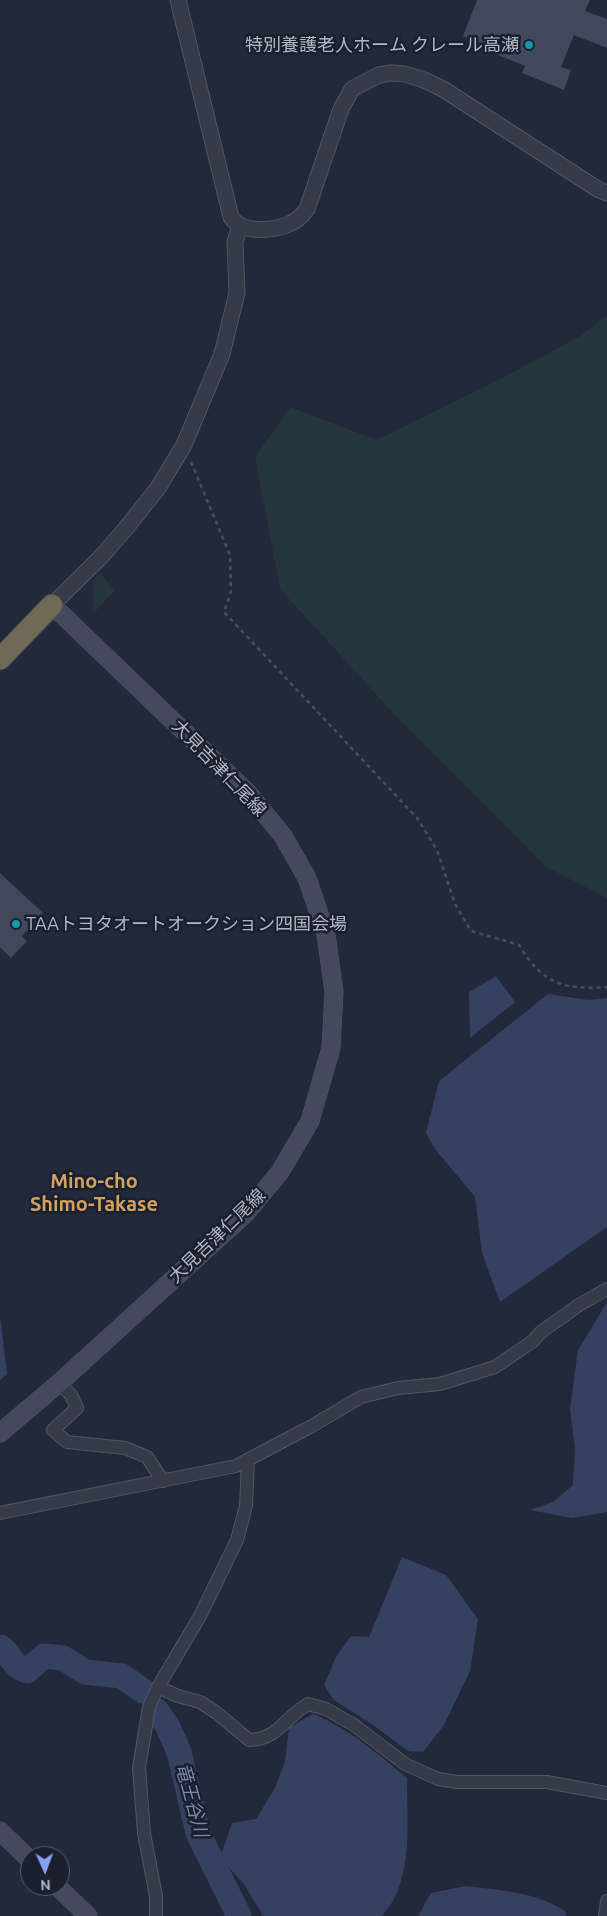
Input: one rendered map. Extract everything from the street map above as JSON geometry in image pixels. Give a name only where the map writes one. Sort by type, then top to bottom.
[{"type":"highway","points":[[0,644],[17,628],[52,605]]},
{"type":"highway","points":[[0,658],[52,605]]},
{"type":"main road","name":"大見吉津仁尾線","points":[[0,1433],[59,1383],[246,1213],[280,1172],[310,1121],[331,1048],[334,992],[326,934],[307,878],[282,836],[247,792],[52,605]]},
{"type":"main road","points":[[0,1831],[20,1850]]},
{"type":"main road","points":[[67,1896],[88,1916]]},
{"type":"street","points":[[178,0],[231,217],[240,226],[253,229],[274,228],[290,224],[301,217],[307,209],[341,110],[352,89],[379,75],[391,73],[405,74],[443,89],[599,190],[607,193]]},
{"type":"street","points":[[52,605],[101,557],[127,527],[158,488],[184,444],[222,354],[236,293],[236,242],[240,226]]},
{"type":"street","points":[[0,1513],[236,1466],[362,1397],[398,1388],[440,1384],[495,1367],[533,1341],[541,1332],[579,1305],[607,1290]]},
{"type":"street","points":[[59,1383],[71,1395],[77,1408],[53,1430],[66,1442],[125,1448],[147,1457],[163,1480]]},
{"type":"street","points":[[156,1916],[156,1896],[144,1833],[139,1768],[149,1707],[158,1687],[200,1616],[237,1540],[246,1506],[248,1460]]},
{"type":"street","points":[[158,1687],[178,1696],[200,1702],[217,1713],[249,1740],[263,1739],[278,1730],[297,1711],[308,1704],[326,1709],[354,1724],[405,1764],[438,1779],[457,1782],[547,1782],[607,1793]]},
{"type":"street","points":[[605,1916],[607,1900]]},
{"type":"path","points":[[184,444],[230,555],[231,592],[224,612],[416,818],[437,850],[455,904],[471,931],[519,945],[530,963],[548,980],[581,989],[607,987]]},
{"type":"shaded area","points":[[607,316],[607,898],[546,867],[394,714],[280,589],[255,457],[290,407],[377,440],[508,375],[580,336]]},
{"type":"shaded area","points":[[100,573],[115,590],[93,614],[93,580]]},
{"type":"water","points":[[496,976],[515,1002],[470,1038],[469,992]]},
{"type":"water","points":[[548,994],[589,1000],[607,998],[607,1227],[500,1302],[482,1253],[475,1197],[435,1149],[426,1133],[439,1081]]},
{"type":"water","points":[[607,1302],[607,1512],[572,1518],[530,1510],[553,1502],[573,1485],[575,1449],[570,1409],[578,1350]]},
{"type":"water","points":[[0,1316],[7,1374],[0,1380]]},
{"type":"water","points":[[402,1557],[446,1575],[478,1619],[470,1671],[444,1725],[423,1752],[408,1751],[373,1725],[334,1700],[324,1685],[336,1657],[351,1636],[369,1637]]},
{"type":"water","points":[[313,1714],[350,1734],[407,1778],[408,1823],[404,1868],[395,1897],[382,1916],[263,1916],[244,1884],[220,1858],[232,1823],[256,1819],[275,1788],[285,1761],[289,1728]]},
{"type":"water","points":[[466,1886],[530,1896],[565,1911],[566,1916],[418,1916],[431,1893]]},
{"type":"building","name":"特別養護老人ホーム クレール高瀬","points":[[477,0],[590,0],[585,11],[607,19],[607,48],[574,35],[561,67],[571,70],[564,90],[522,73],[525,66],[486,50],[488,46],[463,36]]},
{"type":"building","name":"TAAトヨタオートオークション四国会場","points":[[0,873],[43,913],[22,936],[27,941],[11,958],[0,947]]},
{"type":"waterway","name":"竜王谷川","points":[[0,1647],[17,1666],[27,1671],[44,1656],[63,1658],[85,1672],[122,1676],[143,1691]]},
{"type":"waterway","name":"竜王谷川","points":[[157,1711],[168,1727],[179,1752],[198,1833],[239,1916]]},
{"type":"place","name":"特別養護老人ホーム クレール高瀬","points":[[529,45]]},
{"type":"place","name":"TAAトヨタオートオークション四国会場","points":[[16,924]]},
{"type":"district","name":"Mino-cho Shimo-Takase","points":[[94,1192]]}]
